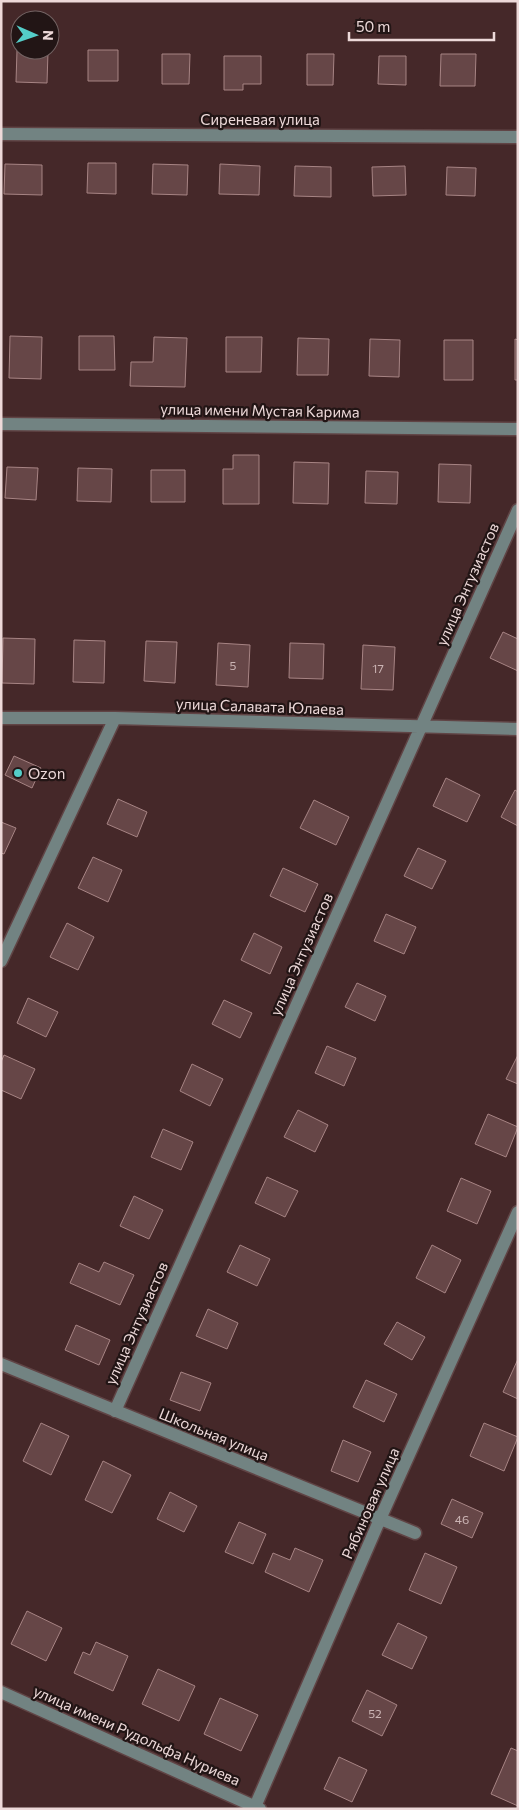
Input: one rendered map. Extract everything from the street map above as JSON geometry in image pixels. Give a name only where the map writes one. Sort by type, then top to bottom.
[{"type":"street","name":"Сиреневая улица","points":[[1,134],[518,137]]},
{"type":"street","name":"улица имени Мустая Карима","points":[[1,424],[518,428]]},
{"type":"street","name":"улица Энтузиастов","points":[[115,1411],[518,510]]},
{"type":"street","name":"улица Салавата Юлаева","points":[[1,718],[115,718],[518,729]]},
{"type":"street","points":[[1,961],[115,718]]},
{"type":"street","name":"Рябиновая улица","points":[[256,1808],[380,1519],[518,1212]]},
{"type":"street","name":"Школьная улица","points":[[1,1364],[415,1533]]},
{"type":"street","name":"улица имени Рудольфа Нуриева","points":[[1,1692],[256,1808]]},
{"type":"building","points":[[88,50],[118,50],[118,81],[88,81]]},
{"type":"building","points":[[162,54],[190,54],[189,84],[162,84]]},
{"type":"building","points":[[307,54],[334,54],[333,85],[307,85]]},
{"type":"building","points":[[441,54],[476,54],[475,86],[440,86]]},
{"type":"building","points":[[224,56],[261,56],[261,84],[243,84],[243,90],[224,90]]},
{"type":"building","points":[[379,56],[406,56],[406,85],[378,84]]},
{"type":"building","points":[[17,60],[48,60],[47,83],[16,82]]},
{"type":"building","points":[[88,163],[116,163],[116,194],[87,193]]},
{"type":"building","points":[[5,164],[42,165],[42,195],[4,194]]},
{"type":"building","points":[[153,164],[188,165],[187,195],[152,194]]},
{"type":"building","points":[[220,164],[260,166],[259,195],[219,194]]},
{"type":"building","points":[[295,166],[331,167],[331,197],[294,196]]},
{"type":"building","points":[[405,166],[406,195],[373,196],[372,167]]},
{"type":"building","points":[[447,167],[476,168],[475,196],[446,195]]},
{"type":"building","points":[[10,336],[42,337],[41,379],[9,378]]},
{"type":"building","points":[[79,336],[114,336],[115,370],[79,370]]},
{"type":"building","points":[[154,337],[187,338],[185,387],[130,386],[131,362],[153,362]]},
{"type":"building","points":[[226,337],[262,337],[261,372],[226,372]]},
{"type":"building","points":[[298,338],[329,339],[328,375],[297,375]]},
{"type":"building","points":[[370,339],[400,340],[399,377],[369,376]]},
{"type":"building","points":[[515,339],[518,340],[518,380],[515,380]]},
{"type":"building","points":[[444,340],[473,340],[473,380],[444,380]]},
{"type":"building","points":[[233,455],[259,455],[259,504],[223,504],[223,469],[233,469]]},
{"type":"building","points":[[294,462],[329,463],[328,504],[293,503]]},
{"type":"building","points":[[439,464],[471,465],[470,503],[438,502]]},
{"type":"building","points":[[7,467],[38,468],[36,500],[5,498]]},
{"type":"building","points":[[78,468],[112,469],[111,502],[77,501]]},
{"type":"building","points":[[151,470],[185,470],[185,502],[151,502]]},
{"type":"building","points":[[366,471],[398,472],[397,504],[365,503]]},
{"type":"building","points":[[503,632],[518,639],[518,671],[490,658]]},
{"type":"building","points":[[3,638],[35,639],[34,684],[2,683]]},
{"type":"building","points":[[74,640],[105,641],[104,683],[73,682]]},
{"type":"building","points":[[146,641],[177,642],[175,683],[144,681]]},
{"type":"building","points":[[218,643],[250,645],[248,687],[216,685]]},
{"type":"building","points":[[290,643],[324,644],[323,679],[289,678]]},
{"type":"building","points":[[363,645],[395,647],[393,690],[361,689]]},
{"type":"building","points":[[14,756],[41,768],[32,788],[5,775]]},
{"type":"building","points":[[446,778],[480,795],[467,822],[433,806]]},
{"type":"building","points":[[515,790],[518,792],[518,826],[501,817]]},
{"type":"building","points":[[118,799],[147,812],[137,837],[107,824]]},
{"type":"building","points":[[314,800],[349,817],[336,845],[300,828]]},
{"type":"building","points":[[1,822],[16,828],[4,854],[1,853]]},
{"type":"building","points":[[418,848],[446,861],[432,889],[404,876]]},
{"type":"building","points":[[93,857],[122,870],[108,902],[78,888]]},
{"type":"building","points":[[283,868],[318,884],[305,912],[270,896]]},
{"type":"building","points":[[386,914],[416,927],[404,954],[374,941]]},
{"type":"building","points":[[67,923],[94,937],[78,970],[50,957]]},
{"type":"building","points":[[254,933],[282,947],[270,974],[241,960]]},
{"type":"building","points":[[357,983],[386,996],[375,1021],[345,1007]]},
{"type":"building","points":[[28,998],[58,1012],[46,1037],[17,1023]]},
{"type":"building","points":[[224,1000],[252,1013],[240,1038],[212,1024]]},
{"type":"building","points":[[327,1046],[356,1058],[344,1086],[315,1073]]},
{"type":"building","points":[[4,1055],[35,1069],[21,1099],[1,1090],[1,1062]]},
{"type":"building","points":[[518,1055],[518,1084],[506,1079]]},
{"type":"building","points":[[192,1064],[223,1079],[210,1106],[180,1091]]},
{"type":"building","points":[[298,1110],[328,1125],[315,1152],[284,1137]]},
{"type":"building","points":[[488,1114],[518,1127],[506,1157],[475,1144]]},
{"type":"building","points":[[163,1129],[193,1142],[181,1170],[151,1157]]},
{"type":"building","points":[[267,1177],[298,1191],[285,1217],[255,1203]]},
{"type":"building","points":[[461,1178],[491,1191],[477,1224],[447,1211]]},
{"type":"building","points":[[134,1196],[163,1210],[149,1239],[120,1226]]},
{"type":"building","points":[[240,1245],[270,1259],[257,1286],[227,1272]]},
{"type":"building","points":[[432,1245],[461,1260],[445,1293],[416,1278]]},
{"type":"building","points":[[104,1262],[134,1275],[120,1305],[70,1283],[79,1263],[99,1272]]},
{"type":"building","points":[[208,1309],[238,1323],[227,1349],[196,1336]]},
{"type":"building","points":[[397,1322],[425,1337],[412,1360],[384,1344]]},
{"type":"building","points":[[76,1325],[110,1340],[99,1365],[65,1350]]},
{"type":"building","points":[[518,1359],[518,1399],[503,1392]]},
{"type":"building","points":[[181,1372],[211,1383],[200,1411],[170,1400]]},
{"type":"building","points":[[366,1380],[397,1394],[384,1422],[353,1407]]},
{"type":"building","points":[[41,1423],[69,1436],[51,1475],[23,1461]]},
{"type":"building","points":[[484,1423],[518,1437],[504,1471],[470,1456]]},
{"type":"building","points":[[343,1440],[371,1452],[358,1482],[331,1471]]},
{"type":"building","points":[[103,1461],[131,1475],[112,1513],[85,1500]]},
{"type":"building","points":[[170,1492],[197,1506],[184,1532],[157,1519]]},
{"type":"building","points":[[452,1499],[483,1513],[472,1538],[441,1524]]},
{"type":"building","points":[[239,1522],[266,1534],[253,1564],[225,1552]]},
{"type":"building","points":[[295,1548],[323,1560],[309,1592],[265,1572],[273,1553],[290,1560]]},
{"type":"building","points":[[425,1553],[457,1567],[441,1604],[409,1590]]},
{"type":"building","points":[[27,1611],[62,1628],[46,1661],[11,1644]]},
{"type":"building","points":[[398,1623],[427,1637],[412,1669],[382,1655]]},
{"type":"building","points":[[96,1642],[128,1656],[113,1691],[74,1673],[83,1652],[90,1655]]},
{"type":"building","points":[[158,1669],[195,1686],[179,1721],[142,1704]]},
{"type":"building","points":[[367,1690],[397,1705],[382,1736],[352,1721]]},
{"type":"building","points":[[220,1698],[258,1715],[241,1751],[204,1734]]},
{"type":"building","points":[[511,1748],[518,1751],[518,1806],[491,1794]]},
{"type":"building","points":[[339,1757],[367,1770],[352,1802],[324,1789]]},
{"type":"place","name":"Ozon","points":[[18,773]]}]
